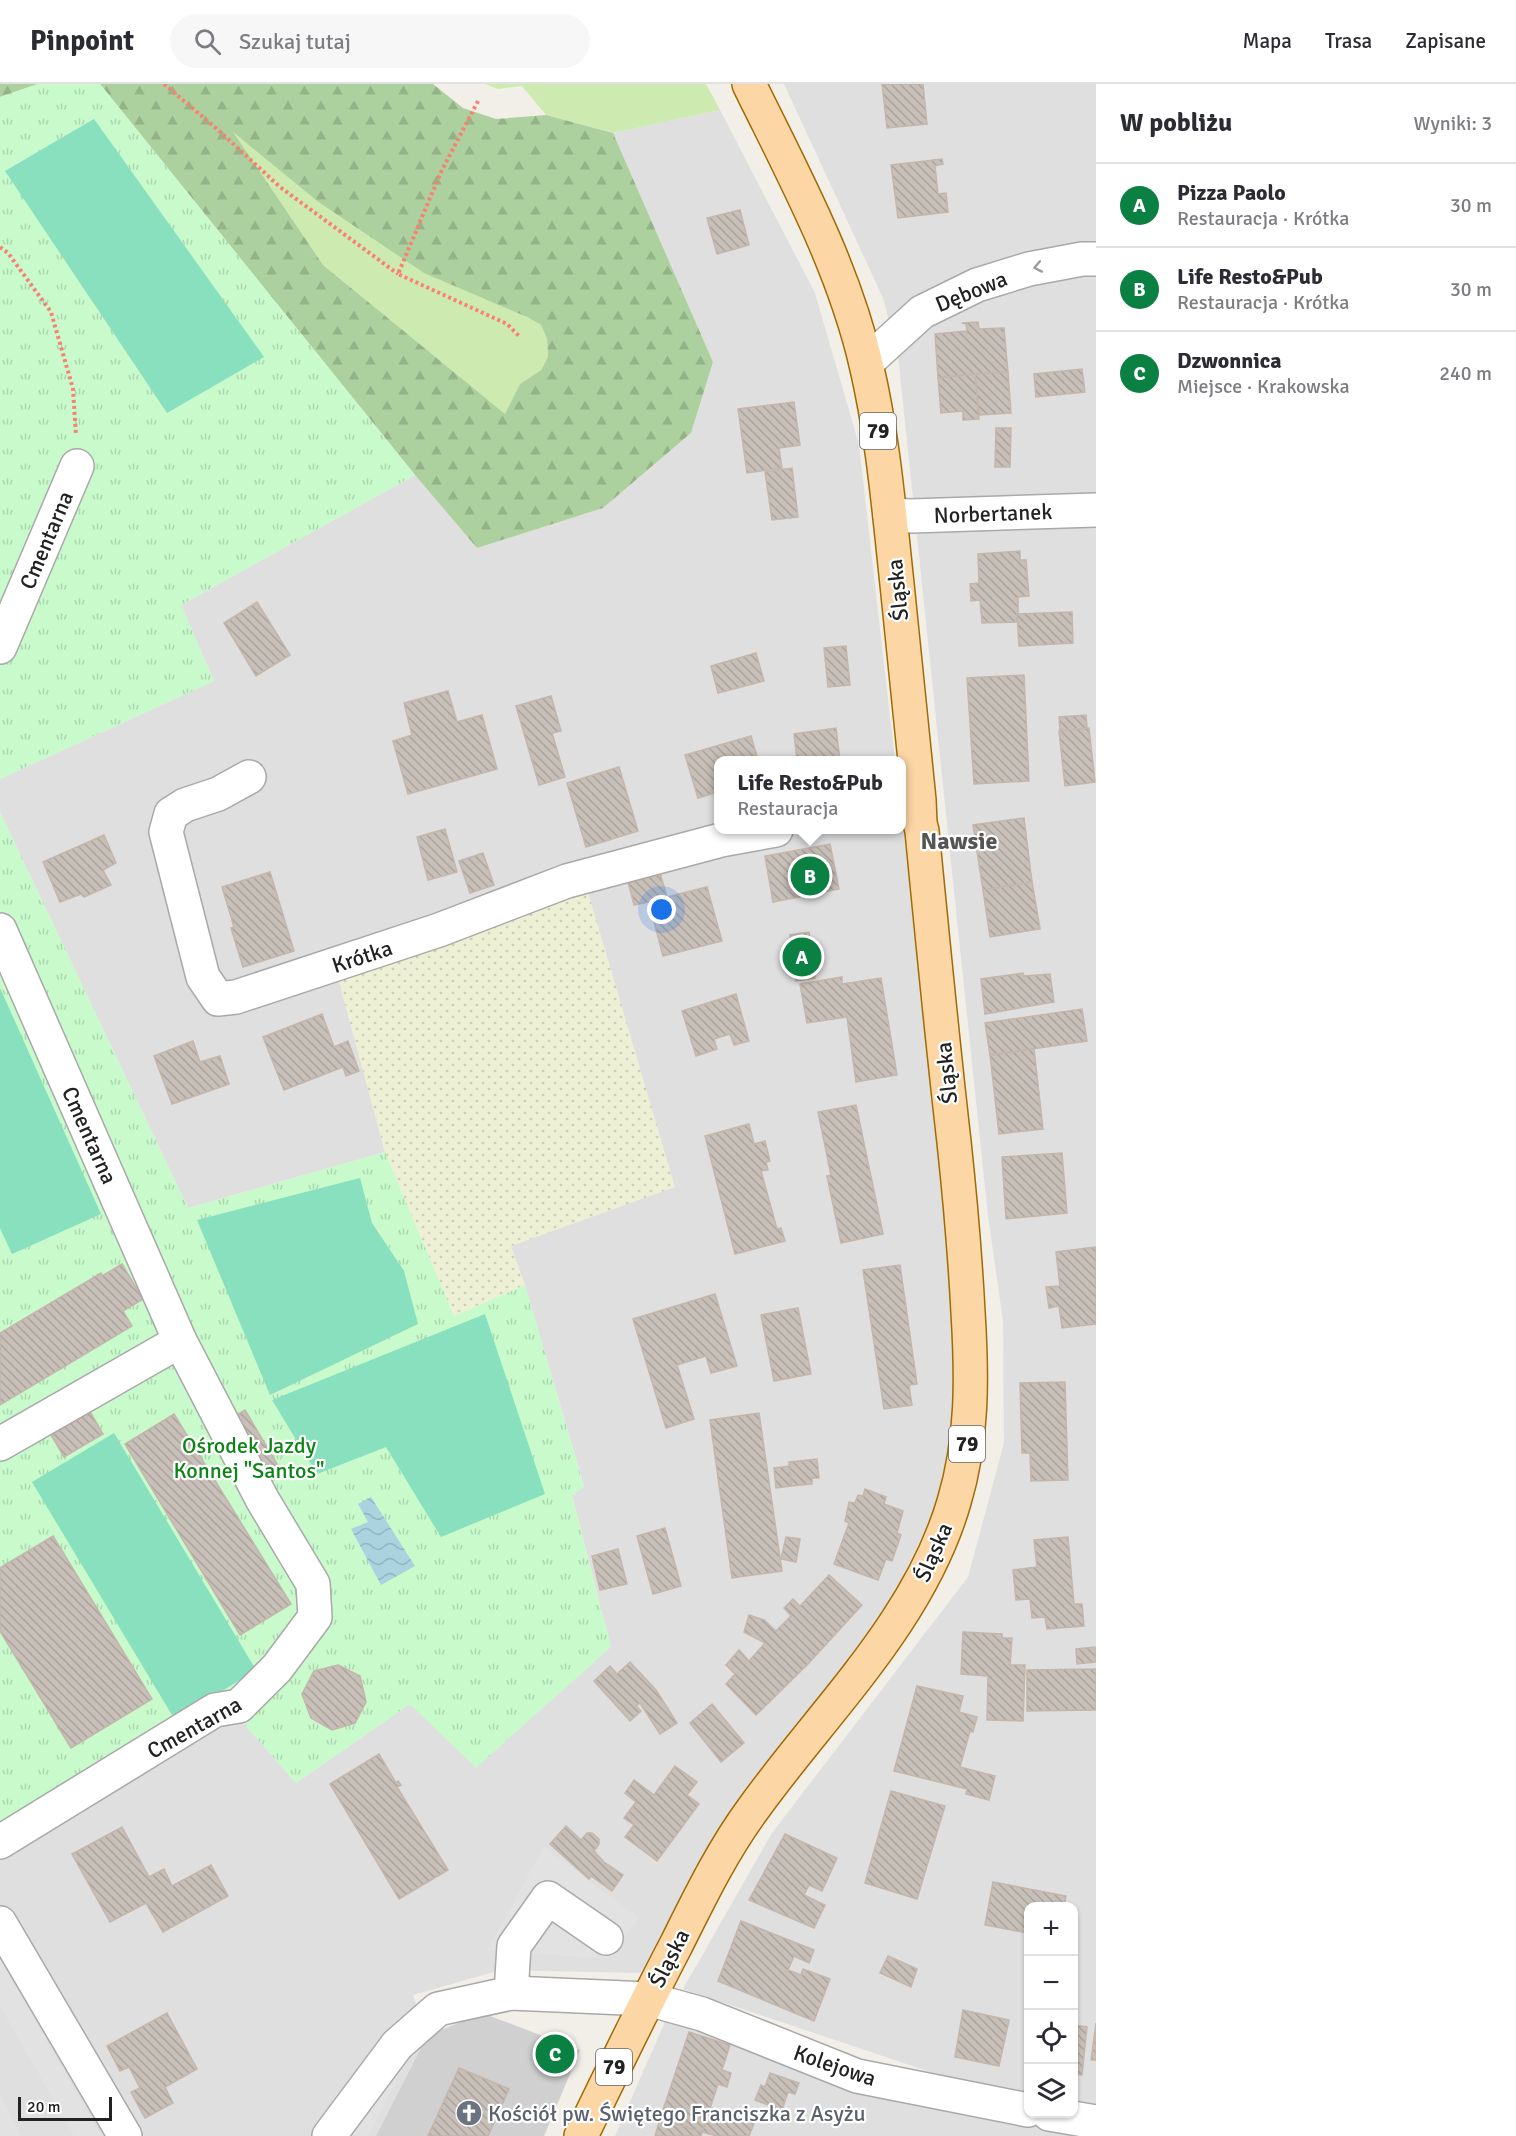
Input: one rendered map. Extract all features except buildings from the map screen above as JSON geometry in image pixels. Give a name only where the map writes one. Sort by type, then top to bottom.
[{"type":"main road","name":"Śląska","points":[[648,1999],[704,1889],[752,1810],[892,1630],[928,1571],[948,1523],[963,1467],[971,1392],[965,1243],[922,831],[910,802],[890,515],[878,429],[866,363],[840,281],[807,201],[749,84]]},
{"type":"main road","name":"79","points":[[581,2136],[648,1999]]},
{"type":"street","name":"Dębowa","points":[[866,363],[922,312],[977,285],[1029,269],[1082,259],[1096,259]]},
{"type":"street","name":"Cmentarna","points":[[0,647],[77,466]]},
{"type":"street","name":"Norbertanek","points":[[890,515],[1096,510]]},
{"type":"street","name":"Krótka","points":[[249,777],[218,794],[185,805],[171,814],[166,832],[203,977],[218,999],[236,997],[439,930],[567,881],[721,840],[754,834]]},
{"type":"street","name":"Cmentarna","points":[[0,930],[180,1341],[262,1499],[313,1584],[315,1617],[277,1668],[239,1707],[216,1710],[0,1842]]},
{"type":"street","points":[[0,1443],[180,1341]]},
{"type":"street","points":[[511,1993],[514,1946],[548,1898],[606,1938]]},
{"type":"street","points":[[0,1923],[125,2136]]},
{"type":"street","points":[[328,2136],[398,2045],[438,2009],[511,1993],[648,1999]]},
{"type":"street","name":"Kolejowa","points":[[648,1999],[702,2014],[857,2076],[1024,2109]]},
{"type":"street","points":[[1072,2118],[1096,2122]]},
{"type":"path","points":[[164,84],[280,187],[398,274],[507,324],[520,337]]},
{"type":"path","points":[[398,274],[441,172],[478,101]]},
{"type":"path","points":[[0,247],[8,253],[51,312],[73,389],[77,466]]},
{"type":"shaded area","points":[[784,84],[1096,84],[1096,2104],[1078,2101],[1078,1902],[1024,1902],[1024,2092],[957,2081],[683,1989],[772,1833],[968,1577],[1004,1443],[1003,1321],[988,1216],[898,355],[883,298]]},
{"type":"shaded area","points":[[720,110],[815,293],[859,445],[895,756],[714,756],[714,834],[904,834],[927,1038],[958,1371],[942,1495],[883,1618],[756,1775],[641,1973],[501,1970],[413,1995],[427,2036],[376,2136],[0,2136],[0,1856],[238,1717],[296,1783],[410,1704],[611,1647],[572,1495],[584,1486],[525,1285],[510,1246],[338,975],[385,1152],[188,1208],[0,812],[0,779],[214,681],[181,605],[415,475],[477,548],[603,508],[691,433],[713,362],[613,133]]},
{"type":"shaded area","points":[[544,1847],[639,1918],[608,1959],[487,1950]]},
{"type":"shaded area","points":[[0,1959],[101,2136],[74,2136],[0,2006]]},
{"type":"shaded area","points":[[482,2013],[580,2050],[544,2136],[376,2136],[427,2036]]},
{"type":"shaded area","points":[[668,2015],[1024,2116],[1024,2118],[1032,2118],[1096,2136],[615,2136]]},
{"type":"shaded area","points":[[417,2042],[368,2136],[340,2136]]},
{"type":"shaded area","points":[[0,2094],[21,2136],[1,2136]]},
{"type":"green space","points":[[0,84],[38,84],[0,97]]},
{"type":"green space","points":[[38,84],[100,84],[415,475],[181,605],[214,681],[0,779],[0,97]]},
{"type":"green space","points":[[100,84],[433,84],[463,108],[496,119],[546,115],[613,133],[713,362],[691,433],[603,508],[477,548],[415,475]],"holes":[[[233,132],[317,201],[424,273],[541,325],[547,339],[548,357],[541,370],[520,384],[505,414],[323,265]]]},
{"type":"green space","points":[[485,84],[706,84],[720,110],[613,133],[546,115],[522,86],[498,89]]},
{"type":"green space","points":[[94,119],[264,357],[167,413],[5,171]]},
{"type":"green space","points":[[231,130],[317,201],[541,325],[547,339],[548,357],[541,370],[520,384],[505,415],[323,265]]},
{"type":"green space","name":"Ośrodek Jazdy Konnej \"Santos\"","points":[[0,812],[188,1208],[385,1152],[454,1316],[525,1285],[584,1487],[572,1496],[611,1647],[476,1768],[410,1704],[296,1783],[238,1717],[0,1824]]},
{"type":"green space","points":[[585,882],[675,1187],[511,1246],[525,1285],[454,1316],[385,1152],[337,975]]},
{"type":"green space","points":[[0,988],[101,1214],[12,1254],[0,1228]]},
{"type":"green space","points":[[360,1178],[372,1223],[404,1271],[418,1324],[270,1395],[197,1220]]},
{"type":"green space","points":[[485,1314],[545,1494],[441,1537],[386,1447],[317,1474],[272,1400]]},
{"type":"green space","points":[[114,1433],[256,1670],[175,1720],[32,1482]]},
{"type":"water","points":[[371,1497],[415,1566],[381,1585],[351,1529],[368,1522],[358,1504]]},
{"type":"place","name":"Life Resto&Pub","points":[[810,876]]},
{"type":"place","name":"Pizza Paolo","points":[[802,957]]},
{"type":"place","name":"Dzwonnica","points":[[555,2054]]},
{"type":"place","name":"Kościół pw. Świętego Franciszka z Asyżu","points":[[469,2113]]},
{"type":"district","name":"Nawsie","points":[[959,841]]}]
